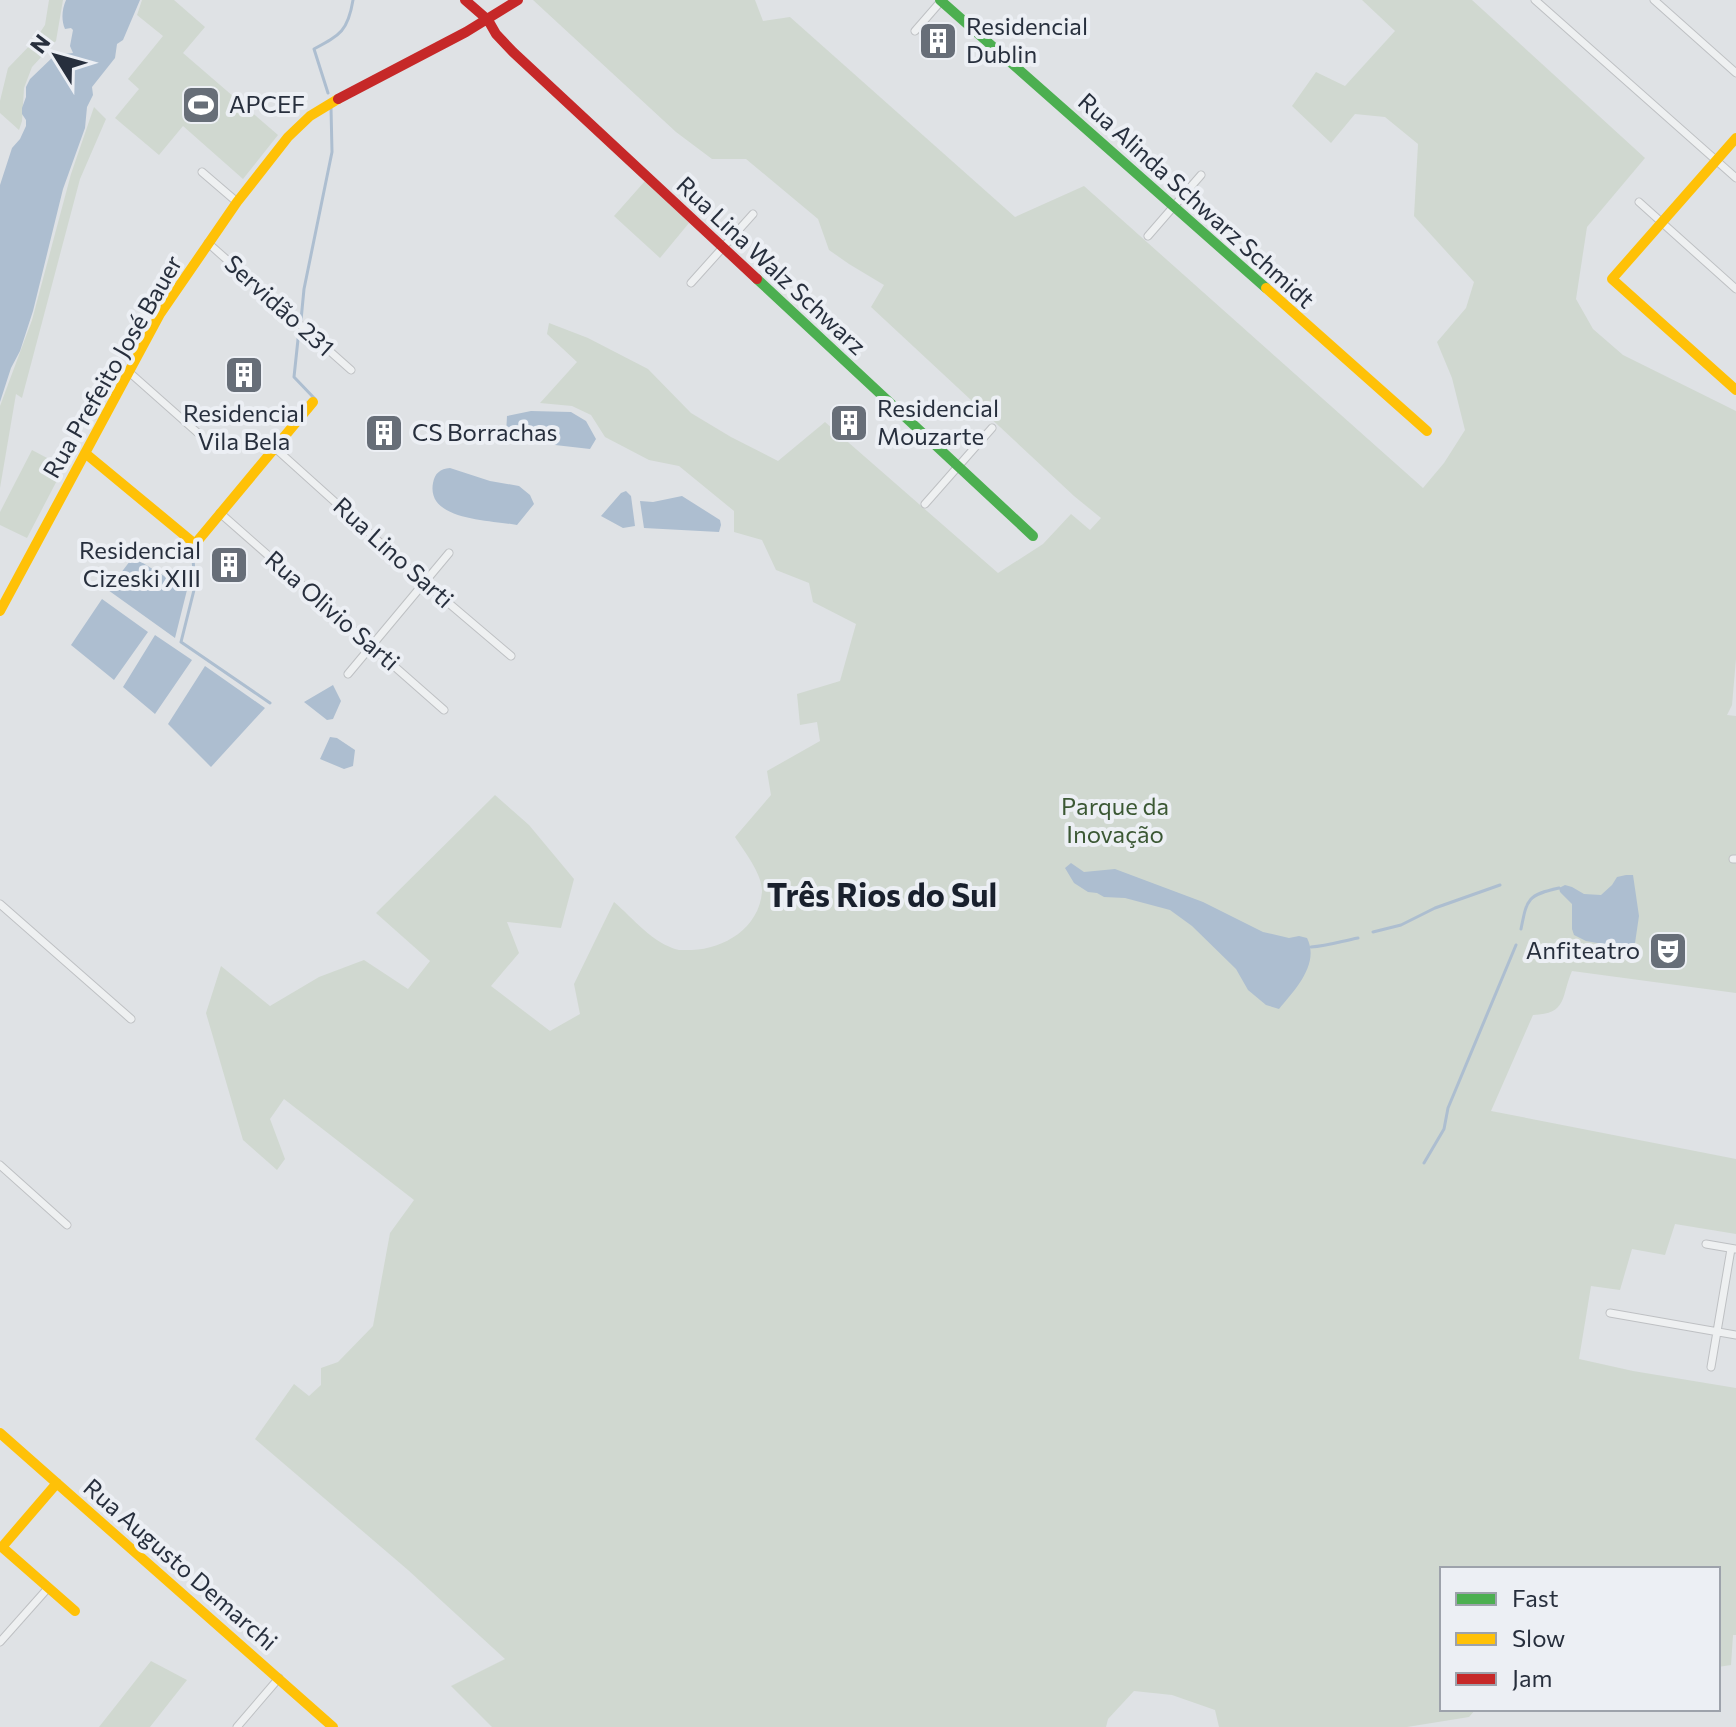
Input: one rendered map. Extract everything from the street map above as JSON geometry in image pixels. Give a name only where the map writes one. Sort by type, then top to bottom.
[{"type":"street","name":"Rua Lina Walz Schwarz","points":[[465,0],[488,20],[513,52],[1033,536]]},
{"type":"street","name":"Rua Prefeito José Bauer","points":[[0,611],[160,314],[237,202],[288,137],[310,116],[337,99],[488,20],[518,0]]},
{"type":"street","points":[[915,31],[941,0]]},
{"type":"street","name":"Rua Alinda Schwarz Schmidt","points":[[941,0],[1427,431]]},
{"type":"street","points":[[1535,0],[1736,178]]},
{"type":"street","points":[[1654,0],[1736,73]]},
{"type":"street","points":[[1736,138],[1612,279],[1736,390]]},
{"type":"street","points":[[202,172],[237,202]]},
{"type":"street","points":[[1148,236],[1201,175]]},
{"type":"street","points":[[1639,202],[1736,289]]},
{"type":"street","points":[[691,283],[753,214]]},
{"type":"street","name":"Servidão 231","points":[[208,243],[351,370]]},
{"type":"street","points":[[129,372],[199,434]]},
{"type":"street","points":[[85,453],[195,544],[313,402]]},
{"type":"street","points":[[925,504],[992,428]]},
{"type":"street","name":"Rua Lino Sarti","points":[[275,448],[511,656]]},
{"type":"street","name":"Rua Olivio Sarti","points":[[220,513],[444,710]]},
{"type":"street","points":[[348,674],[449,553]]},
{"type":"street","points":[[0,904],[131,1019]]},
{"type":"street","points":[[0,1165],[67,1225]]},
{"type":"street","points":[[1706,1244],[1734,1249],[1711,1367]]},
{"type":"street","points":[[1610,1313],[1736,1335]]},
{"type":"street","name":"Rua Augusto Demarchi","points":[[0,1433],[333,1727]]},
{"type":"street","points":[[57,1483],[2,1547],[75,1611]]},
{"type":"street","points":[[0,1642],[48,1588]]},
{"type":"street","points":[[237,1727],[279,1678]]},
{"type":"green space","points":[[49,0],[63,0],[56,41],[32,67],[24,88],[19,130],[0,113],[0,101],[8,68],[45,25]]},
{"type":"green space","name":"APCEF","points":[[142,0],[174,0],[205,27],[183,53],[278,135],[243,179],[183,126],[159,155],[115,118],[139,89],[128,79],[163,36],[137,15]]},
{"type":"green space","name":"Parque da Inovação","points":[[533,0],[755,0],[763,21],[790,17],[1015,217],[1084,186],[1423,488],[1465,430],[1452,378],[1437,342],[1466,308],[1474,282],[1414,216],[1418,144],[1385,117],[1355,114],[1331,143],[1292,106],[1316,72],[1345,86],[1395,31],[1362,0],[1472,0],[1645,158],[1587,227],[1576,299],[1593,329],[1623,355],[1736,411],[1736,659],[1732,705],[1727,715],[1736,716],[1736,993],[1572,971],[1558,1007],[1544,1014],[1533,1015],[1491,1111],[1736,1159],[1736,1234],[1675,1224],[1665,1255],[1632,1249],[1620,1290],[1591,1286],[1579,1359],[1736,1388],[1736,1635],[1733,1635],[1731,1665],[1720,1667],[1720,1567],[1440,1567],[1440,1711],[1474,1711],[1469,1717],[1407,1727],[1219,1727],[1215,1710],[1172,1695],[1134,1691],[1108,1719],[1106,1727],[492,1727],[451,1686],[505,1659],[408,1570],[255,1439],[294,1384],[309,1396],[321,1385],[321,1368],[338,1362],[373,1326],[390,1233],[414,1200],[284,1099],[270,1119],[285,1159],[277,1170],[243,1140],[206,1013],[221,966],[270,1006],[319,977],[364,960],[408,989],[430,961],[376,913],[495,795],[529,825],[574,879],[561,928],[507,922],[519,953],[491,986],[550,1031],[580,1014],[574,984],[614,902],[652,936],[670,947],[679,950],[704,949],[727,941],[747,926],[759,905],[762,892],[756,871],[735,837],[771,795],[767,771],[820,741],[817,722],[800,725],[797,694],[840,681],[856,624],[813,602],[809,583],[776,570],[762,540],[734,532],[734,511],[679,466],[649,460],[605,437],[591,415],[572,406],[540,403],[577,362],[547,334],[549,323],[588,338],[648,369],[691,413],[778,461],[825,422],[998,573],[1043,544],[1071,514],[1090,530],[1101,518],[871,307],[884,285],[829,250],[818,219],[746,159],[712,159],[676,132]]},
{"type":"green space","points":[[94,107],[106,119],[80,179],[22,398],[16,394],[0,488],[0,406],[32,320],[71,174]]},
{"type":"green space","points":[[645,181],[689,223],[660,258],[614,216]]},
{"type":"green space","points":[[32,450],[64,467],[27,538],[0,525],[0,512]]},
{"type":"green space","points":[[151,1661],[187,1680],[150,1727],[99,1727]]},
{"type":"water","points":[[66,0],[140,0],[123,40],[117,44],[115,58],[92,87],[85,128],[63,189],[33,311],[0,402],[0,185],[12,148],[26,126],[22,108],[30,79],[55,55],[73,53],[70,46],[73,30],[65,29],[63,22]]},
{"type":"water","points":[[531,411],[571,412],[586,421],[596,439],[590,449],[506,434],[507,416]]},
{"type":"water","points":[[450,468],[490,481],[519,486],[530,495],[534,504],[517,525],[477,520],[450,512],[434,496],[433,483],[438,472]]},
{"type":"water","points":[[626,491],[631,496],[635,526],[623,528],[601,516]]},
{"type":"water","points":[[682,496],[720,520],[719,532],[644,528],[640,501],[653,502]]},
{"type":"water","points":[[133,557],[187,590],[175,638],[108,590]]},
{"type":"water","points":[[102,599],[148,632],[114,680],[71,645]]},
{"type":"water","points":[[155,635],[192,660],[155,714],[123,687]]},
{"type":"water","points":[[205,666],[265,708],[211,767],[168,724]]},
{"type":"water","points":[[333,685],[341,701],[333,719],[327,720],[304,702]]},
{"type":"water","points":[[330,737],[355,750],[353,766],[344,769],[320,759]]},
{"type":"water","points":[[1071,863],[1084,872],[1115,869],[1203,902],[1263,932],[1289,938],[1307,938],[1310,957],[1304,976],[1279,1009],[1266,1005],[1248,990],[1236,969],[1192,926],[1170,910],[1088,892],[1074,883],[1065,868]]},
{"type":"water","points":[[1633,875],[1639,916],[1635,943],[1625,948],[1586,941],[1574,935],[1572,904],[1559,888],[1565,885],[1584,894],[1601,895],[1617,877]]},
{"type":"waterway","points":[[328,93],[314,49],[341,31],[353,0]]},
{"type":"waterway","points":[[301,320],[304,289],[332,152],[331,108]]},
{"type":"waterway","points":[[299,330],[294,377],[315,399]]},
{"type":"waterway","points":[[193,559],[195,586],[181,642],[270,703]]},
{"type":"waterway","points":[[1373,932],[1401,925],[1435,908],[1500,885]]},
{"type":"waterway","points":[[1521,929],[1530,900],[1540,893],[1559,888]]},
{"type":"waterway","points":[[1311,947],[1358,938]]},
{"type":"waterway","points":[[1424,1163],[1444,1129],[1448,1108],[1516,945]]},
{"type":"traffic: fast","points":[[940,0],[1266,288]]},
{"type":"traffic: fast","points":[[757,279],[1033,536]]},
{"type":"traffic: slow","points":[[0,611],[160,314],[237,202],[288,137],[310,116],[338,99]]},
{"type":"traffic: slow","points":[[1736,138],[1612,279],[1736,390]]},
{"type":"traffic: slow","points":[[1266,288],[1427,431]]},
{"type":"traffic: slow","points":[[85,453],[195,544],[313,402]]},
{"type":"traffic: slow","points":[[0,1433],[333,1727]]},
{"type":"traffic: slow","points":[[57,1483],[2,1547],[75,1611]]},
{"type":"traffic: jam","points":[[465,0],[488,20],[513,52],[757,279]]},
{"type":"traffic: jam","points":[[338,99],[466,32],[518,0]]},
{"type":"place","name":"Residencial Dublin","points":[[938,41]]},
{"type":"place","name":"APCEF","points":[[201,105]]},
{"type":"place","name":"Residencial Vila Bela","points":[[244,375]]},
{"type":"place","name":"Residencial Mouzarte","points":[[849,423]]},
{"type":"place","name":"CS Borrachas","points":[[384,433]]},
{"type":"place","name":"Residencial Cizeski XIII","points":[[229,565]]},
{"type":"place","name":"Anfiteatro","points":[[1668,951]]},
{"type":"district","name":"Três Rios do Sul","points":[[882,896]]}]
